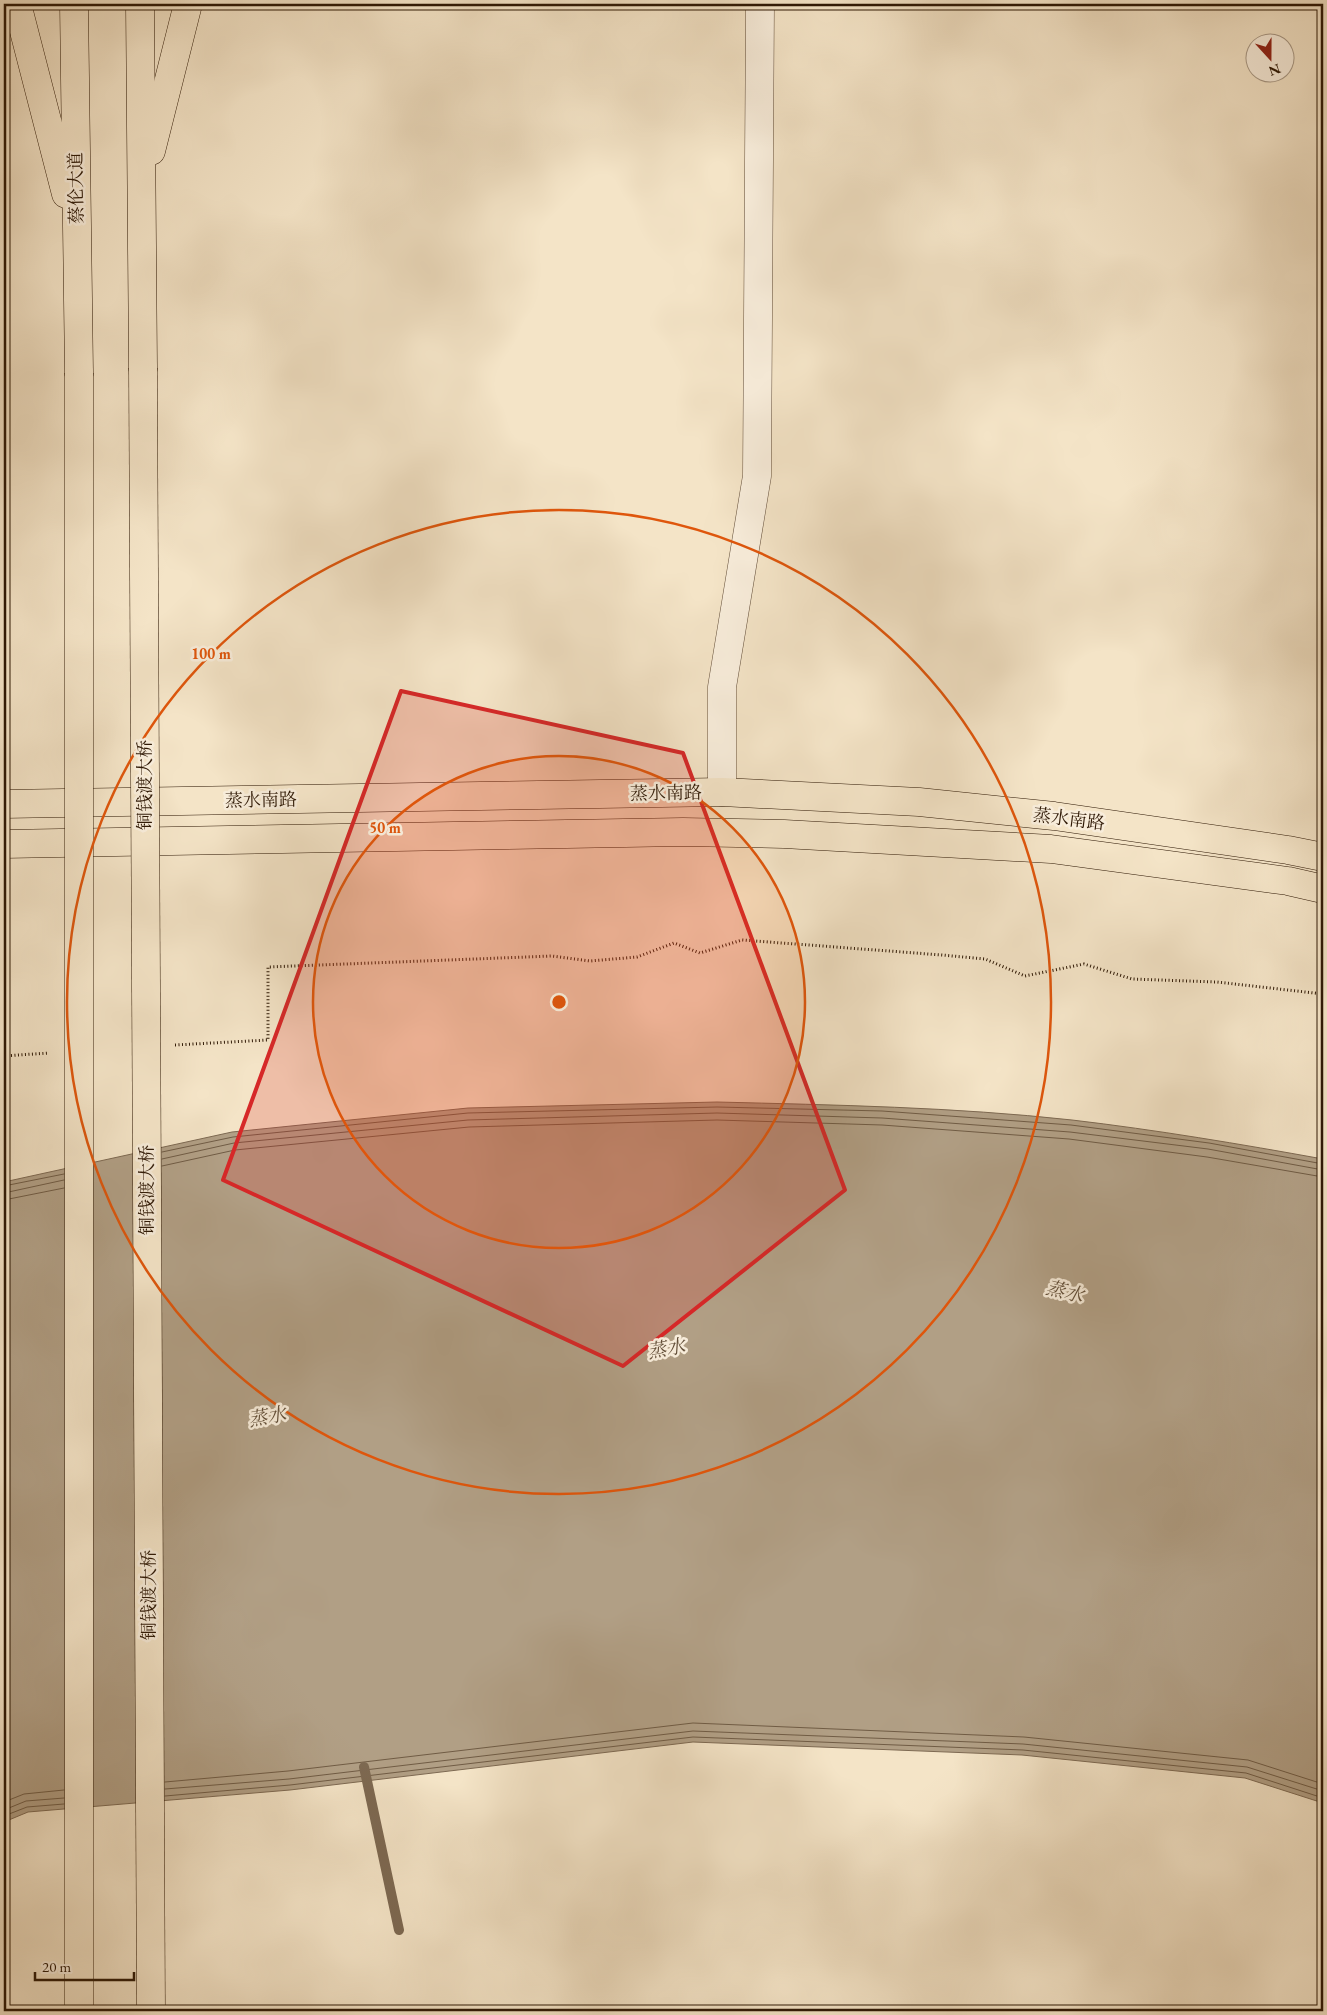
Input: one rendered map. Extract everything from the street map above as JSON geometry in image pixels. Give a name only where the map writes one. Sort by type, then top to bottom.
[{"type":"main road","points":[[17,4],[77,237]]},
{"type":"main road","name":"蔡伦大道","points":[[74,4],[79,373],[79,2011]]},
{"type":"main road","points":[[140,4],[142,189]]},
{"type":"main road","points":[[142,189],[188,4]]},
{"type":"main road","name":"铜钱渡大桥","points":[[142,189],[151,2011]]},
{"type":"main road","name":"蒸水南路","points":[[4,804],[722,792],[919,802],[1054,816],[1278,848],[1323,857]]},
{"type":"main road","name":"蒸水南路","points":[[4,844],[664,832],[784,834],[1051,849],[1288,881],[1323,889]]},
{"type":"street","points":[[722,792],[722,687],[757,476],[760,4]]},
{"type":"path","points":[[170,1046],[268,1040],[268,967],[552,956],[590,961],[638,957],[674,943],[700,953],[742,940],[985,959],[1025,976],[1084,964],[1132,979],[1217,982],[1323,994]]},
{"type":"path","points":[[4,1056],[53,1053]]},
{"type":"highlighted area","points":[[401,691],[683,753],[845,1190],[623,1366],[223,1180]]},
{"type":"water","name":"蒸水","points":[[717,1102],[895,1107],[1072,1120],[1167,1133],[1323,1159],[1323,1803],[1245,1778],[1022,1755],[693,1742],[290,1790],[28,1812],[4,1822],[4,1182],[232,1132],[468,1108]]},
{"type":"waterway","points":[[364,1767],[399,1930]]}]
